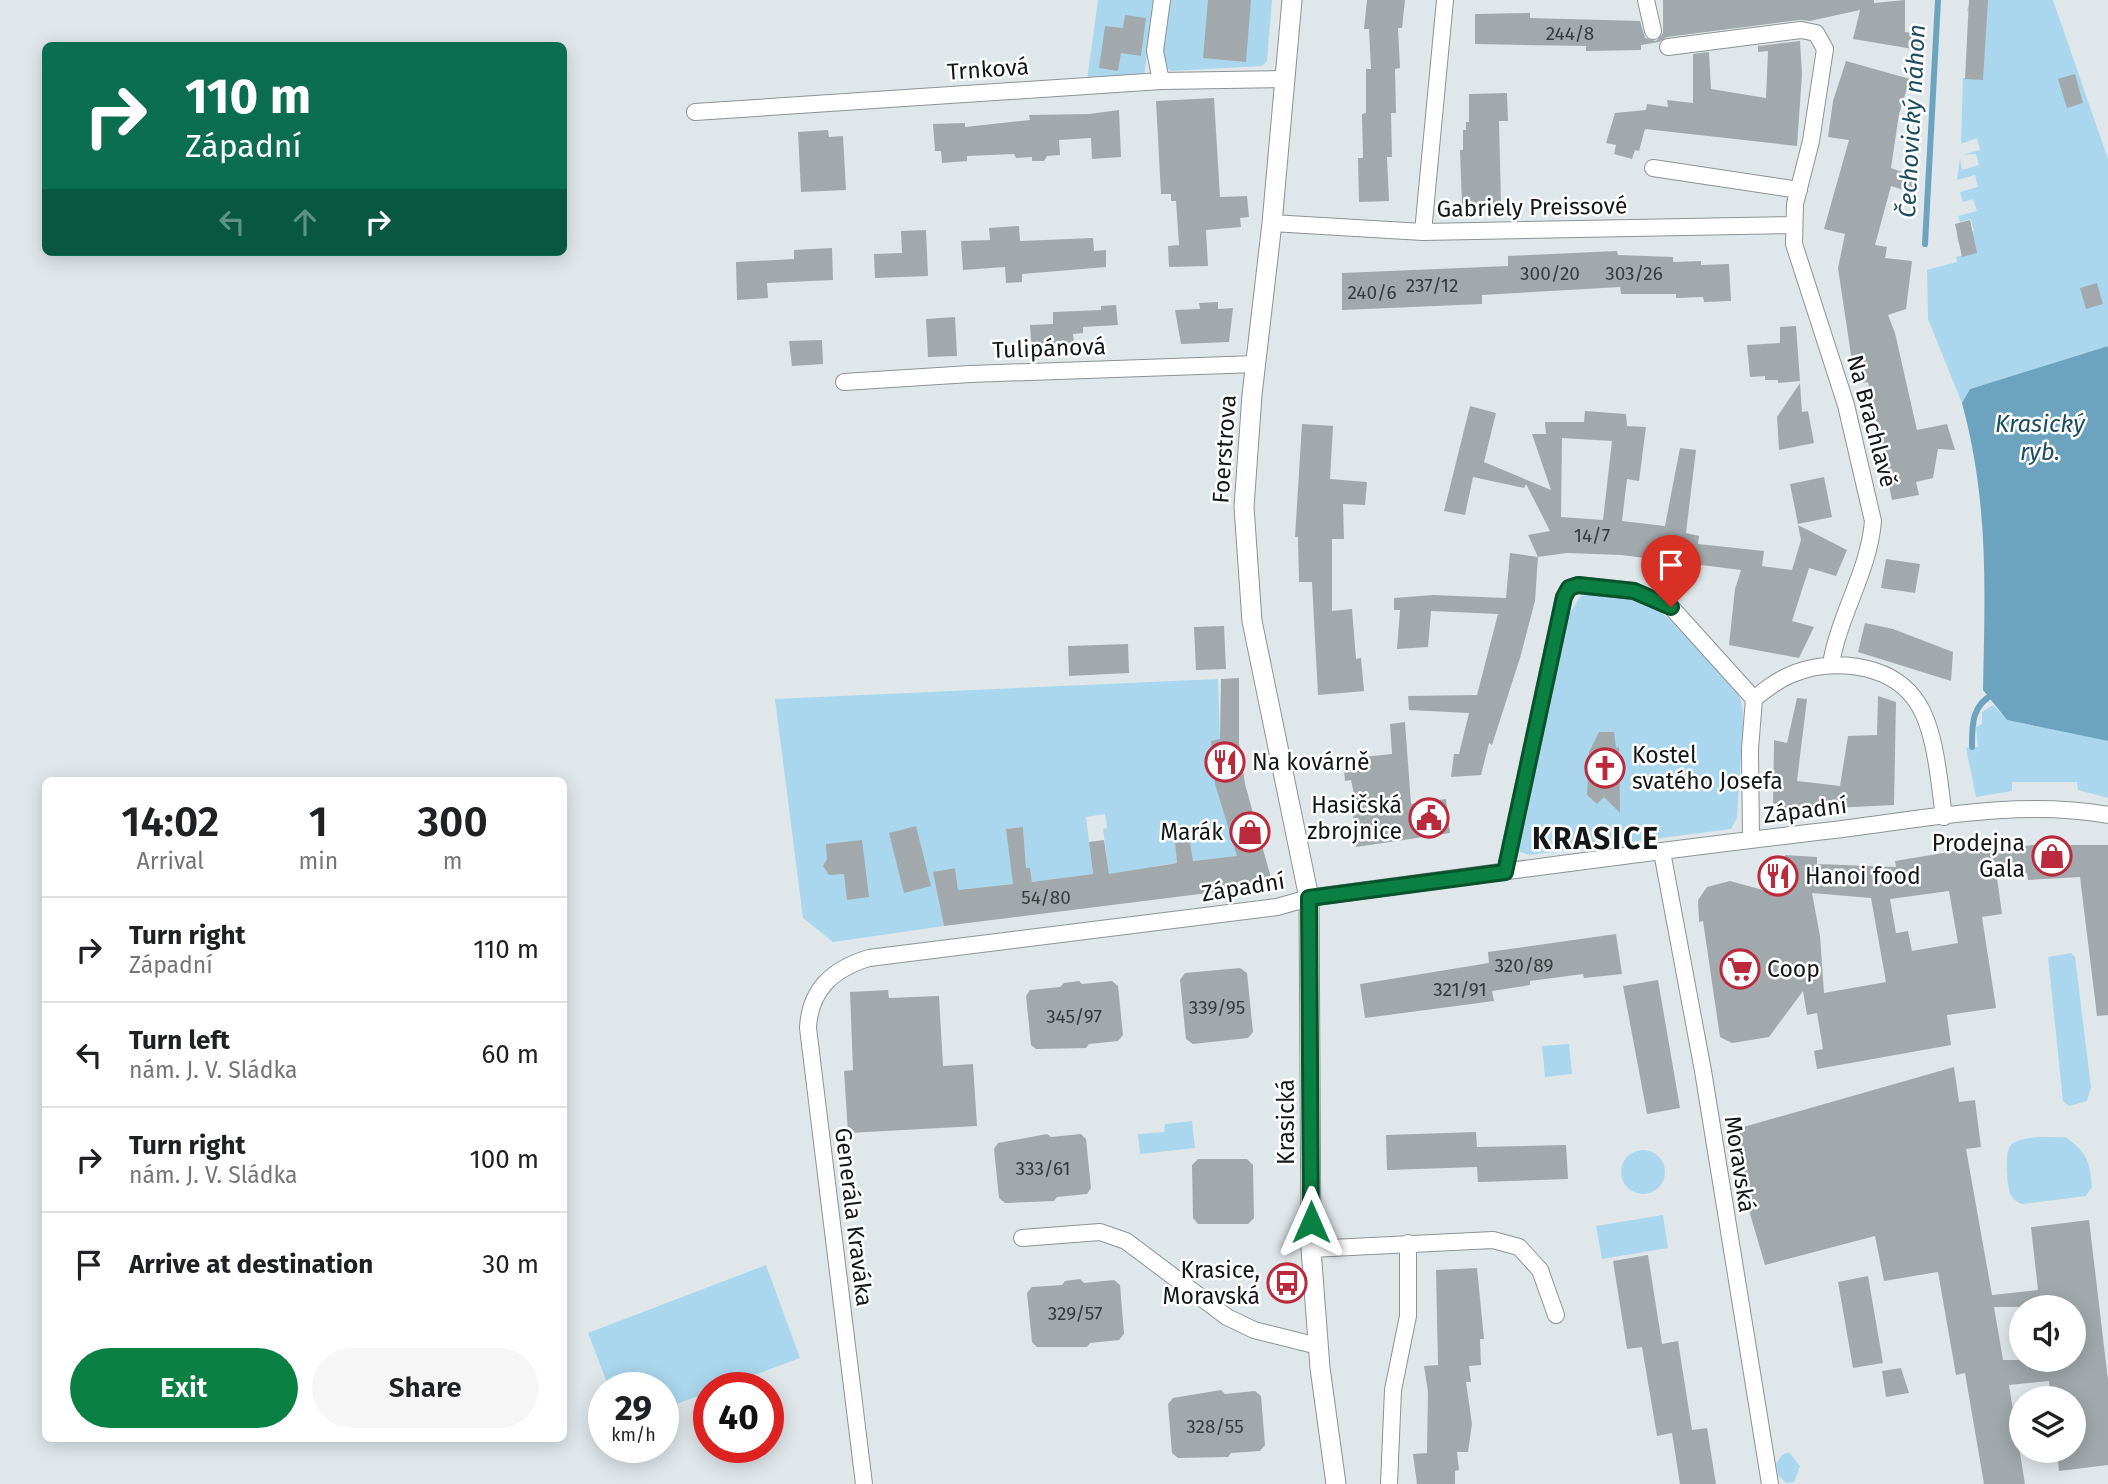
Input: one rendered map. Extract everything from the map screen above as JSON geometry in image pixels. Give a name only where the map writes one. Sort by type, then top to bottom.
[{"type":"street","points":[[1161,81],[1155,51],[1162,0]]},
{"type":"street","name":"Foerstrova","points":[[1292,0],[1244,507],[1252,621],[1309,898]]},
{"type":"street","points":[[1423,232],[1445,0]]},
{"type":"street","points":[[1646,0],[1653,31]]},
{"type":"street","name":"Na Brachlavě","points":[[1668,47],[1801,30],[1820,37],[1825,55],[1811,141],[1793,225],[1794,244],[1846,405],[1873,521],[1871,540],[1834,643],[1831,664]]},
{"type":"street","name":"Trnková","points":[[695,111],[1161,81],[1285,79]]},
{"type":"street","points":[[1653,168],[1799,190]]},
{"type":"street","name":"Gabriely Preissové","points":[[1272,223],[1423,232],[1793,225]]},
{"type":"street","name":"Tulipánová","points":[[844,382],[970,374],[1256,364]]},
{"type":"street","points":[[1505,872],[1564,597],[1569,588],[1578,585],[1634,591],[1671,607],[1754,699],[1750,749],[1751,839]]},
{"type":"street","points":[[1754,699],[1790,674],[1831,664],[1884,674],[1914,698],[1937,765],[1944,817]]},
{"type":"street","name":"Západní","points":[[842,969],[869,958],[1277,907],[1309,898],[1751,839],[2026,808],[2074,809],[2108,816]]},
{"type":"street","name":"Moravská","points":[[1662,852],[1705,1085],[1770,1484]]},
{"type":"street","name":"Krasická","points":[[1309,898],[1311,1249],[1318,1346],[1336,1484]]},
{"type":"street","name":"Generála Kraváka","points":[[842,969],[824,981],[814,995],[808,1028],[864,1484]]},
{"type":"street","points":[[1022,1238],[1100,1232],[1126,1241],[1227,1317],[1254,1330],[1318,1346]]},
{"type":"street","points":[[1311,1249],[1493,1240],[1519,1247],[1540,1270],[1556,1315]]},
{"type":"street","points":[[1390,1484],[1393,1391],[1408,1316],[1408,1243]]},
{"type":"shaded area","points":[[1098,0],[1154,0],[1144,77],[1087,80]]},
{"type":"shaded area","points":[[1169,0],[1272,0],[1267,61],[1262,66],[1171,71],[1159,64]]},
{"type":"shaded area","points":[[1988,0],[2053,0],[2108,159],[2108,346],[1970,389],[1962,403],[1928,319],[1927,270],[1957,262],[1956,257],[1976,252],[1972,239],[1958,243],[1957,235],[1974,231],[1971,219],[1960,222],[1958,216],[1977,211],[1973,199],[1963,202],[1960,192],[1978,187],[1975,175],[1957,180],[1960,158],[1962,170],[1979,165],[1976,154],[1962,155],[1980,150],[1977,138],[1961,144],[1963,78],[1982,79],[1986,12],[1967,11],[1968,6]]},
{"type":"shaded area","points":[[1586,594],[1631,597],[1655,608],[1697,646],[1734,688],[1741,701],[1743,725],[1737,818],[1731,829],[1529,855],[1518,851],[1516,838],[1568,616],[1580,597]]},
{"type":"shaded area","points":[[1218,679],[1220,740],[1211,741],[1241,868],[1221,858],[1193,861],[1190,841],[1175,843],[1177,863],[1155,866],[1156,880],[1109,874],[1103,829],[1107,828],[1105,814],[1086,817],[1093,875],[1032,882],[1030,868],[1026,868],[1023,827],[1007,829],[1013,884],[958,890],[955,868],[934,872],[944,926],[833,942],[803,918],[775,699]]},
{"type":"shaded area","points":[[1993,705],[2007,720],[2108,741],[2108,798],[2078,790],[2077,782],[2012,782],[2012,791],[1976,797],[1966,748],[1978,747],[1976,727],[1982,724],[1982,712]]},
{"type":"shaded area","points":[[2071,953],[2075,957],[2091,1087],[2087,1101],[2069,1106],[2063,1101],[2048,957]]},
{"type":"shaded area","points":[[1569,1044],[1572,1074],[1545,1077],[1542,1046]]},
{"type":"shaded area","points":[[1192,1121],[1195,1148],[1140,1154],[1138,1134],[1164,1132],[1165,1124]]},
{"type":"shaded area","points":[[2065,1137],[2078,1147],[2086,1158],[2092,1187],[2086,1196],[2022,1204],[2015,1200],[2010,1193],[2007,1176],[2007,1154],[2011,1145],[2022,1139]]},
{"type":"shaded area","points":[[1643,1150],[1652,1151],[1659,1156],[1664,1163],[1664,1181],[1659,1188],[1652,1193],[1643,1194],[1634,1193],[1627,1188],[1622,1181],[1621,1172],[1622,1163],[1627,1156],[1634,1151]]},
{"type":"shaded area","points":[[1663,1215],[1668,1248],[1602,1259],[1596,1226]]},
{"type":"shaded area","points":[[766,1265],[800,1358],[763,1372],[693,1372],[693,1398],[679,1403],[679,1372],[603,1372],[588,1333]]},
{"type":"shaded area","points":[[1789,1452],[1800,1466],[1794,1482],[1786,1483],[1778,1475],[1776,1464],[1782,1455]]},
{"type":"water","name":"Krasický ryb.","points":[[2108,346],[2108,741],[2007,720],[1983,690],[1984,581],[1981,511],[1971,440],[1962,403],[1970,389]]},
{"type":"building","points":[[1208,0],[1251,0],[1246,62],[1203,58]]},
{"type":"building","points":[[1367,0],[1405,0],[1402,28],[1398,28],[1400,68],[1395,69],[1396,113],[1391,113],[1392,157],[1387,157],[1389,201],[1359,202],[1358,158],[1363,158],[1362,114],[1366,113],[1366,69],[1371,69],[1369,29],[1364,29]]},
{"type":"building","points":[[1663,0],[1874,0],[1874,3],[1905,0],[1905,32],[1925,35],[1925,51],[1853,39],[1860,10],[1810,21],[1800,20],[1667,37],[1659,42],[1641,45],[1641,50],[1586,51],[1586,46],[1475,44],[1475,14],[1530,13],[1530,18],[1640,21],[1645,38],[1656,41],[1663,33]]},
{"type":"building","points":[[1969,0],[1988,0],[1983,80],[1965,79]]},
{"type":"building","points":[[1125,15],[1146,18],[1141,56],[1121,53],[1118,71],[1099,68],[1105,26],[1123,28]]},
{"type":"building","points":[[1800,41],[1802,74],[1797,146],[1645,129],[1639,151],[1635,150],[1632,159],[1614,154],[1616,145],[1606,143],[1615,113],[1646,110],[1647,104],[1668,107],[1667,100],[1693,103],[1693,54],[1709,52],[1711,89],[1766,98],[1768,51],[1758,52],[1758,46]]},
{"type":"building","points":[[1846,61],[1910,79],[1899,114],[1891,168],[1915,177],[1913,193],[1891,186],[1875,245],[1887,247],[1885,258],[1912,261],[1906,309],[1888,315],[1895,333],[1917,430],[1947,424],[1955,450],[1938,449],[1933,478],[1916,482],[1919,495],[1892,500],[1868,382],[1856,384],[1838,268],[1845,234],[1824,229],[1849,140],[1828,137],[1833,101]]},
{"type":"building","points":[[2075,74],[2083,103],[2067,108],[2058,79]]},
{"type":"building","points":[[1507,93],[1508,121],[1499,121],[1501,204],[1462,205],[1460,150],[1463,150],[1463,130],[1466,130],[1466,122],[1469,122],[1469,94]]},
{"type":"building","points":[[1214,98],[1220,197],[1247,196],[1249,217],[1240,218],[1241,227],[1206,230],[1208,266],[1169,267],[1168,246],[1179,245],[1176,201],[1171,201],[1171,194],[1161,194],[1156,101]]},
{"type":"building","points":[[1119,110],[1121,157],[1092,159],[1091,138],[1059,140],[1060,155],[1047,156],[1044,161],[1032,161],[1032,157],[1016,158],[1014,154],[967,156],[967,161],[942,163],[941,151],[935,151],[933,124],[965,123],[965,127],[1030,120],[1029,115],[1089,114]]},
{"type":"building","points":[[828,130],[829,137],[843,136],[846,190],[801,192],[798,132]]},
{"type":"building","points":[[1970,220],[1977,253],[1962,257],[1955,224]]},
{"type":"building","points":[[1019,226],[1020,241],[1093,238],[1094,251],[1106,250],[1106,267],[1022,274],[1022,282],[1006,283],[1005,267],[963,270],[961,241],[990,240],[989,228]]},
{"type":"building","points":[[926,230],[928,276],[875,278],[874,254],[902,253],[901,231]]},
{"type":"building","points":[[832,248],[833,280],[767,283],[768,298],[737,300],[736,262],[794,259],[794,250]]},
{"type":"building","points":[[1617,251],[1618,255],[1673,257],[1673,262],[1729,264],[1731,301],[1704,302],[1703,297],[1676,298],[1676,294],[1621,294],[1620,287],[1482,295],[1482,304],[1342,310],[1342,273],[1508,266],[1508,256]]},
{"type":"building","points":[[2097,283],[2103,304],[2086,309],[2080,288]]},
{"type":"building","points":[[1218,302],[1218,309],[1233,308],[1229,342],[1181,344],[1175,310],[1200,309],[1199,303]]},
{"type":"building","points":[[1116,305],[1118,325],[1083,327],[1083,333],[1073,334],[1075,352],[1032,355],[1030,325],[1053,324],[1053,312],[1101,310],[1101,306]]},
{"type":"building","points":[[955,317],[957,356],[928,357],[926,319]]},
{"type":"building","points":[[1796,326],[1800,381],[1778,383],[1778,380],[1765,380],[1765,376],[1750,377],[1747,345],[1780,343],[1780,327]]},
{"type":"building","points":[[822,340],[823,364],[792,366],[789,341]]},
{"type":"building","points":[[1800,383],[1802,412],[1808,411],[1814,443],[1779,450],[1777,417]]},
{"type":"building","points":[[1470,406],[1496,413],[1484,462],[1551,490],[1532,434],[1546,434],[1545,422],[1584,422],[1585,411],[1626,414],[1627,426],[1646,427],[1639,481],[1627,479],[1622,521],[1665,526],[1680,448],[1696,450],[1686,533],[1699,536],[1698,544],[1764,551],[1762,566],[1792,570],[1801,540],[1798,525],[1847,550],[1836,576],[1809,568],[1792,621],[1814,627],[1799,658],[1729,645],[1735,589],[1741,570],[1621,555],[1567,553],[1538,557],[1528,535],[1550,531],[1526,484],[1524,488],[1473,477],[1465,515],[1444,511]],"holes":[[[1562,438],[1612,441],[1603,520],[1561,517]]]},
{"type":"building","points":[[1302,424],[1333,426],[1330,479],[1367,482],[1365,505],[1343,504],[1344,539],[1332,539],[1332,611],[1352,609],[1356,659],[1361,658],[1364,691],[1318,695],[1312,582],[1299,582],[1298,537],[1295,537]]},
{"type":"building","points":[[1824,477],[1832,517],[1798,524],[1790,484]]},
{"type":"building","points":[[1510,553],[1538,557],[1535,601],[1520,658],[1492,745],[1489,743],[1481,775],[1451,777],[1454,754],[1459,754],[1469,713],[1409,710],[1408,696],[1477,695],[1498,614],[1431,611],[1428,647],[1397,649],[1400,610],[1394,610],[1394,598],[1433,595],[1506,598]]},
{"type":"building","points":[[1886,559],[1920,564],[1915,593],[1881,588]]},
{"type":"building","points":[[1865,623],[1893,629],[1953,652],[1951,681],[1858,652]]},
{"type":"building","points":[[1224,626],[1226,669],[1196,670],[1194,627]]},
{"type":"building","points":[[1128,644],[1129,673],[1069,676],[1068,646]]},
{"type":"building","points":[[1239,678],[1239,743],[1245,784],[1273,885],[944,926],[933,872],[955,868],[958,890],[1013,884],[1006,829],[1023,827],[1026,868],[1030,868],[1032,882],[1093,874],[1089,842],[1104,840],[1109,874],[1177,863],[1175,843],[1190,841],[1193,861],[1237,856],[1215,784],[1211,741],[1220,739],[1221,679]]},
{"type":"building","points":[[1878,696],[1896,702],[1894,805],[1773,811],[1774,740],[1787,743],[1797,698],[1807,699],[1797,781],[1840,786],[1848,736],[1877,735]]},
{"type":"building","points":[[1405,722],[1411,804],[1446,799],[1450,833],[1356,847],[1353,814],[1358,813],[1351,780],[1345,781],[1343,759],[1392,754],[1390,724]]},
{"type":"building","name":"Kostel svatého Josefa","points":[[1599,732],[1614,732],[1616,748],[1619,747],[1620,813],[1604,797],[1597,804],[1587,795],[1589,752]]},
{"type":"building","points":[[916,826],[931,886],[904,893],[889,833]]},
{"type":"building","points":[[862,840],[869,897],[847,900],[844,874],[829,875],[823,866],[827,859],[826,844]]},
{"type":"building","points":[[2032,845],[2108,845],[2108,1015],[2097,1016],[2080,877],[2028,880],[2027,873],[1997,878],[2002,914],[1982,917],[1996,1008],[1947,1015],[1951,1045],[1817,1069],[1814,1051],[1823,1049],[1817,1013],[1807,1015],[1803,991],[1769,1037],[1732,1043],[1720,1037],[1703,921],[1699,922],[1698,900],[1707,887],[1730,881],[1763,890],[1764,861],[1785,862],[1785,855],[1817,857],[1817,864],[1896,867],[1895,861],[1973,848],[1974,853]],"holes":[[[1949,891],[1958,943],[1912,951],[1908,931],[1896,933],[1890,899]],[[1812,893],[1871,898],[1886,982],[1824,993],[1820,936]]]},
{"type":"building","points":[[1616,934],[1622,974],[1584,978],[1583,974],[1530,981],[1530,985],[1492,991],[1494,1001],[1365,1018],[1360,984],[1489,963],[1488,952]]},
{"type":"building","points":[[1240,968],[1247,973],[1253,1032],[1248,1038],[1193,1044],[1186,1039],[1180,980],[1185,973]]},
{"type":"building","points":[[1658,980],[1680,1108],[1647,1114],[1623,986]]},
{"type":"building","points":[[1079,981],[1082,984],[1112,981],[1118,986],[1123,1035],[1118,1041],[1089,1044],[1086,1048],[1036,1049],[1031,1045],[1026,996],[1030,990],[1060,987],[1064,983]]},
{"type":"building","points":[[888,990],[889,998],[939,996],[943,1066],[973,1064],[977,1126],[848,1133],[844,1071],[853,1070],[850,992]]},
{"type":"building","points":[[1954,1067],[1959,1102],[1975,1100],[1981,1147],[1966,1149],[1992,1295],[2038,1290],[2031,1227],[2089,1220],[2108,1380],[2108,1465],[2059,1471],[2058,1463],[2086,1463],[2086,1386],[2050,1386],[2049,1381],[2009,1385],[2009,1463],[2022,1463],[2025,1484],[1984,1484],[1965,1373],[1956,1375],[1938,1272],[1884,1281],[1875,1236],[1765,1265],[1726,1132]]},
{"type":"building","points":[[1476,1132],[1477,1147],[1566,1145],[1568,1179],[1478,1182],[1477,1167],[1387,1170],[1386,1135]]},
{"type":"building","points":[[1047,1134],[1051,1137],[1081,1134],[1086,1139],[1091,1188],[1087,1194],[1057,1197],[1054,1201],[1005,1203],[999,1198],[994,1149],[998,1143]]},
{"type":"building","points":[[1198,1159],[1247,1159],[1253,1165],[1254,1218],[1248,1224],[1198,1224],[1193,1218],[1192,1165]]},
{"type":"building","points":[[1648,1255],[1662,1344],[1678,1341],[1692,1430],[1707,1428],[1716,1484],[1680,1484],[1672,1433],[1657,1436],[1642,1347],[1627,1349],[1613,1261]]},
{"type":"building","points":[[1477,1268],[1484,1339],[1480,1339],[1481,1365],[1469,1366],[1471,1382],[1466,1382],[1472,1424],[1468,1452],[1457,1452],[1459,1470],[1455,1471],[1455,1484],[1417,1484],[1413,1454],[1427,1453],[1428,1392],[1424,1366],[1438,1365],[1436,1270]]},
{"type":"building","points":[[1868,1276],[1883,1363],[1853,1368],[1838,1282]]},
{"type":"building","points":[[1080,1279],[1084,1283],[1114,1280],[1120,1285],[1124,1334],[1119,1340],[1090,1343],[1087,1347],[1037,1347],[1032,1342],[1027,1293],[1032,1287],[1062,1285],[1065,1281]]},
{"type":"building","points":[[1901,1368],[1909,1393],[1886,1397],[1882,1371]]},
{"type":"building","points":[[1221,1390],[1225,1394],[1255,1391],[1261,1396],[1265,1445],[1260,1451],[1231,1453],[1228,1457],[1178,1458],[1172,1453],[1168,1404],[1173,1398]]},
{"type":"waterway","name":"Čechovický náhon","points":[[1925,244],[1938,0]]},
{"type":"waterway","name":"Čechovický náhon","points":[[1972,747],[1974,717],[1981,704],[1994,694]]},
{"type":"place","name":"Na kovárně","points":[[1225,762]]},
{"type":"place","name":"Kostel svatého Josefa","points":[[1605,768]]},
{"type":"place","name":"Hasičská zbrojnice","points":[[1429,818]]},
{"type":"place","name":"Marák","points":[[1250,832]]},
{"type":"place","name":"Prodejna Gala","points":[[2052,856]]},
{"type":"place","name":"Hanoi food","points":[[1778,876]]},
{"type":"place","name":"Coop","points":[[1740,969]]},
{"type":"place","name":"Krasice, Moravská","points":[[1287,1283]]},
{"type":"district","name":"KRASICE","points":[[1596,839]]},
{"type":"route","points":[[1311,1222],[1309,898],[1505,872],[1564,597],[1569,588],[1578,585],[1634,591],[1654,597],[1671,607]]}]
